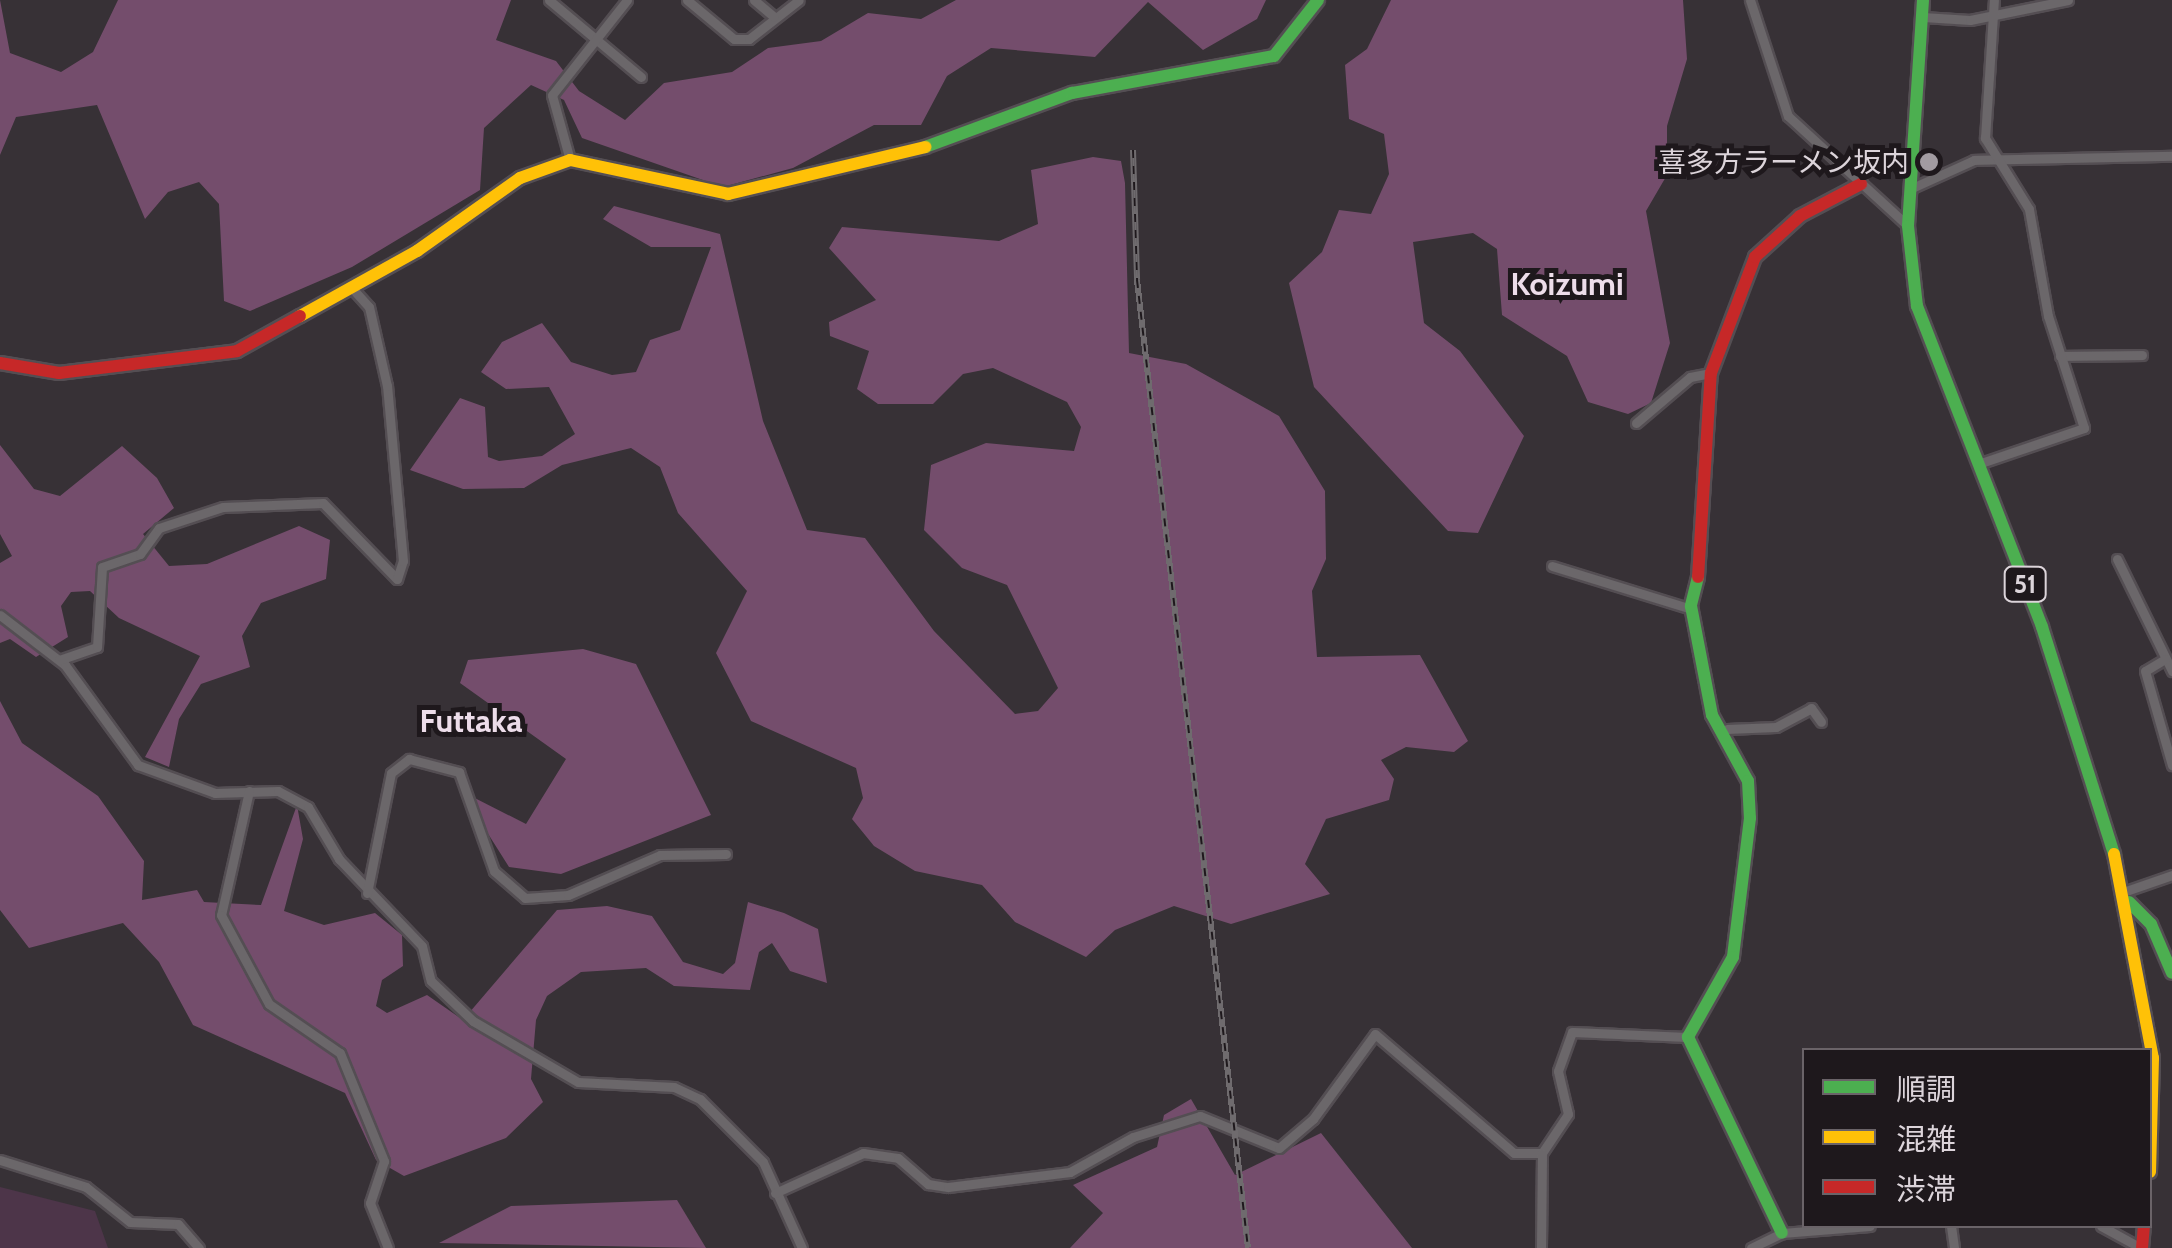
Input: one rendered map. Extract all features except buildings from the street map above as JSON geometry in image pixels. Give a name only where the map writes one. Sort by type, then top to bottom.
[{"type":"main road","points":[[0,363],[58,373],[182,364],[237,350],[352,287],[520,178],[570,160],[728,194],[946,142],[1072,93],[1274,56],[1318,0]]},
{"type":"main road","name":"51","points":[[1923,0],[1908,226],[1917,306],[1974,466],[2042,626],[2127,896],[2152,1048]]},
{"type":"main road","points":[[1782,1233],[1688,1037],[1733,957],[1748,882],[1748,781],[1727,729],[1712,715],[1692,609],[1706,543],[1711,373],[1755,257],[1800,216],[1861,184]]},
{"type":"main road","points":[[2127,896],[2172,973]]},
{"type":"street","points":[[548,0],[641,78]]},
{"type":"street","points":[[570,160],[552,94],[628,0]]},
{"type":"street","points":[[687,0],[734,39],[748,40],[800,0]]},
{"type":"street","points":[[754,0],[774,17]]},
{"type":"street","points":[[1750,0],[1788,116],[1908,226]]},
{"type":"street","points":[[1974,466],[2084,428],[2060,356],[2029,209],[1996,158],[1984,126],[1996,14],[1994,0]]},
{"type":"street","points":[[1922,17],[1996,14],[2068,0]]},
{"type":"street","points":[[1909,190],[1943,168],[1996,158],[2172,156]]},
{"type":"street","points":[[58,660],[98,647],[102,567],[140,554],[159,528],[223,507],[323,502],[397,579],[404,561],[387,386],[368,307],[352,287]]},
{"type":"street","points":[[2060,356],[2142,355]]},
{"type":"street","points":[[1636,423],[1690,378],[1711,373]]},
{"type":"street","points":[[2118,558],[2172,671]]},
{"type":"street","points":[[1552,566],[1692,609]]},
{"type":"street","points":[[0,615],[58,660],[138,765],[215,793],[249,791],[308,807],[367,894],[422,946],[431,981],[473,1021],[578,1082],[674,1087],[700,1099],[752,1148],[802,1248]]},
{"type":"street","points":[[2165,659],[2145,671],[2172,766]]},
{"type":"street","points":[[1727,729],[1776,726],[1811,708],[1821,722]]},
{"type":"street","points":[[367,894],[391,774],[410,759],[460,772],[502,886],[526,898],[568,895],[660,854],[726,854]]},
{"type":"street","points":[[249,791],[220,915],[269,1004],[340,1054],[384,1161],[370,1204],[388,1248]]},
{"type":"street","points":[[2127,896],[2172,875]]},
{"type":"street","points":[[1541,1248],[1542,1153],[1568,1114],[1558,1071],[1572,1032],[1688,1037]]},
{"type":"street","points":[[775,1193],[863,1153],[898,1158],[928,1184],[948,1187],[1070,1172],[1133,1137],[1200,1116],[1279,1148],[1313,1119],[1375,1034],[1514,1152],[1542,1153]]},
{"type":"street","points":[[0,1160],[86,1187],[130,1222],[178,1224],[199,1248]]},
{"type":"street","points":[[1751,1248],[1782,1233],[1845,1228]]},
{"type":"street","points":[[2105,1228],[2142,1248]]},
{"type":"shaded area","points":[[0,0],[10,53],[61,72],[93,52],[118,0],[511,0],[496,40],[556,61],[579,91],[625,120],[664,83],[732,72],[768,48],[821,41],[868,13],[921,19],[956,0],[1266,0],[1257,19],[1203,50],[1148,2],[1095,57],[991,48],[947,76],[921,125],[874,125],[793,168],[723,187],[582,138],[564,100],[531,85],[484,128],[480,190],[352,267],[250,311],[224,301],[219,204],[199,182],[168,192],[145,219],[97,105],[16,117],[0,155]]},
{"type":"shaded area","points":[[1391,0],[1683,0],[1687,59],[1667,126],[1667,175],[1646,211],[1670,343],[1651,403],[1628,414],[1588,402],[1567,356],[1502,315],[1497,249],[1473,233],[1413,242],[1424,323],[1460,351],[1524,436],[1478,533],[1448,531],[1314,387],[1289,283],[1322,252],[1339,210],[1371,214],[1389,174],[1384,134],[1349,119],[1345,65],[1367,49]]},
{"type":"shaded area","points":[[1093,157],[1121,161],[1125,183],[1129,353],[1186,364],[1279,416],[1325,491],[1326,559],[1312,591],[1317,657],[1420,655],[1468,741],[1454,752],[1406,747],[1381,760],[1394,779],[1389,800],[1326,819],[1305,864],[1330,894],[1231,924],[1174,906],[1115,930],[1086,957],[1015,922],[982,885],[915,871],[874,846],[852,819],[863,798],[856,768],[751,721],[716,653],[747,591],[678,513],[660,467],[631,448],[562,465],[524,488],[463,489],[410,470],[460,398],[485,407],[488,457],[499,461],[542,456],[575,434],[549,387],[506,389],[481,372],[502,342],[542,323],[571,362],[612,375],[636,372],[650,340],[680,330],[711,247],[651,247],[603,219],[614,206],[720,234],[763,421],[807,530],[865,538],[934,631],[1015,714],[1038,711],[1058,688],[1007,585],[962,568],[924,530],[931,465],[986,443],[1074,451],[1081,427],[1067,402],[993,368],[963,374],[933,404],[878,404],[857,389],[869,351],[830,336],[829,322],[876,300],[829,248],[842,227],[999,241],[1038,224],[1031,170]]},
{"type":"shaded area","points":[[0,445],[34,489],[60,496],[122,446],[157,478],[174,508],[143,534],[169,566],[207,564],[299,526],[330,540],[326,579],[261,603],[242,636],[250,667],[201,684],[179,719],[169,767],[145,757],[200,656],[119,618],[90,591],[71,592],[61,606],[68,637],[36,657],[10,639],[0,643],[0,563],[12,556],[0,534]]},
{"type":"shaded area","points":[[583,649],[636,664],[711,815],[561,874],[509,867],[461,791],[526,824],[566,759],[460,683],[468,660]]},
{"type":"shaded area","points":[[0,701],[22,743],[98,796],[144,861],[142,900],[197,890],[204,902],[261,905],[297,805],[303,839],[284,911],[324,925],[375,913],[402,935],[403,966],[382,980],[376,1006],[387,1013],[427,995],[463,1020],[557,910],[607,906],[652,916],[683,962],[723,974],[735,963],[748,902],[784,913],[818,929],[827,983],[790,971],[772,943],[759,952],[750,990],[674,986],[646,968],[581,972],[547,996],[536,1020],[531,1079],[543,1102],[506,1138],[404,1176],[376,1160],[345,1093],[193,1025],[159,962],[123,923],[29,948],[0,910]]},
{"type":"shaded area","points":[[1191,1099],[1235,1175],[1321,1133],[1412,1248],[1070,1248],[1103,1213],[1073,1185],[1157,1147],[1164,1115]]},
{"type":"shaded area","points":[[0,1187],[95,1211],[108,1248],[0,1248]]},
{"type":"shaded area","points":[[677,1200],[706,1248],[439,1243],[511,1206]]},
{"type":"railway","points":[[1133,150],[1137,280],[1248,1248]]},
{"type":"traffic: fast","points":[[925,147],[1072,93],[1274,56],[1318,0]]},
{"type":"traffic: fast","points":[[1923,0],[1908,226],[1917,306],[2042,627],[2114,854]]},
{"type":"traffic: fast","points":[[1698,577],[1691,606],[1712,715],[1748,781],[1750,818],[1733,957],[1688,1037],[1782,1233]]},
{"type":"traffic: fast","points":[[2129,902],[2151,924],[2172,973]]},
{"type":"traffic: slow","points":[[300,316],[417,251],[520,178],[570,160],[728,194],[925,147]]},
{"type":"traffic: slow","points":[[2114,854],[2151,1048]]},
{"type":"traffic: slow","points":[[2152,1053],[2152,1096]]},
{"type":"traffic: jam","points":[[1698,577],[1711,373],[1755,257],[1800,216],[1861,184]]},
{"type":"traffic: jam","points":[[0,363],[59,373],[237,351],[300,316]]},
{"type":"traffic: jam","points":[[2142,1248],[2144,1228]]},
{"type":"place","name":"喜多方ラーメン坂内","points":[[1929,162]]},
{"type":"district","name":"Koizumi","points":[[1567,284]]},
{"type":"district","name":"Futtaka","points":[[471,721]]}]
